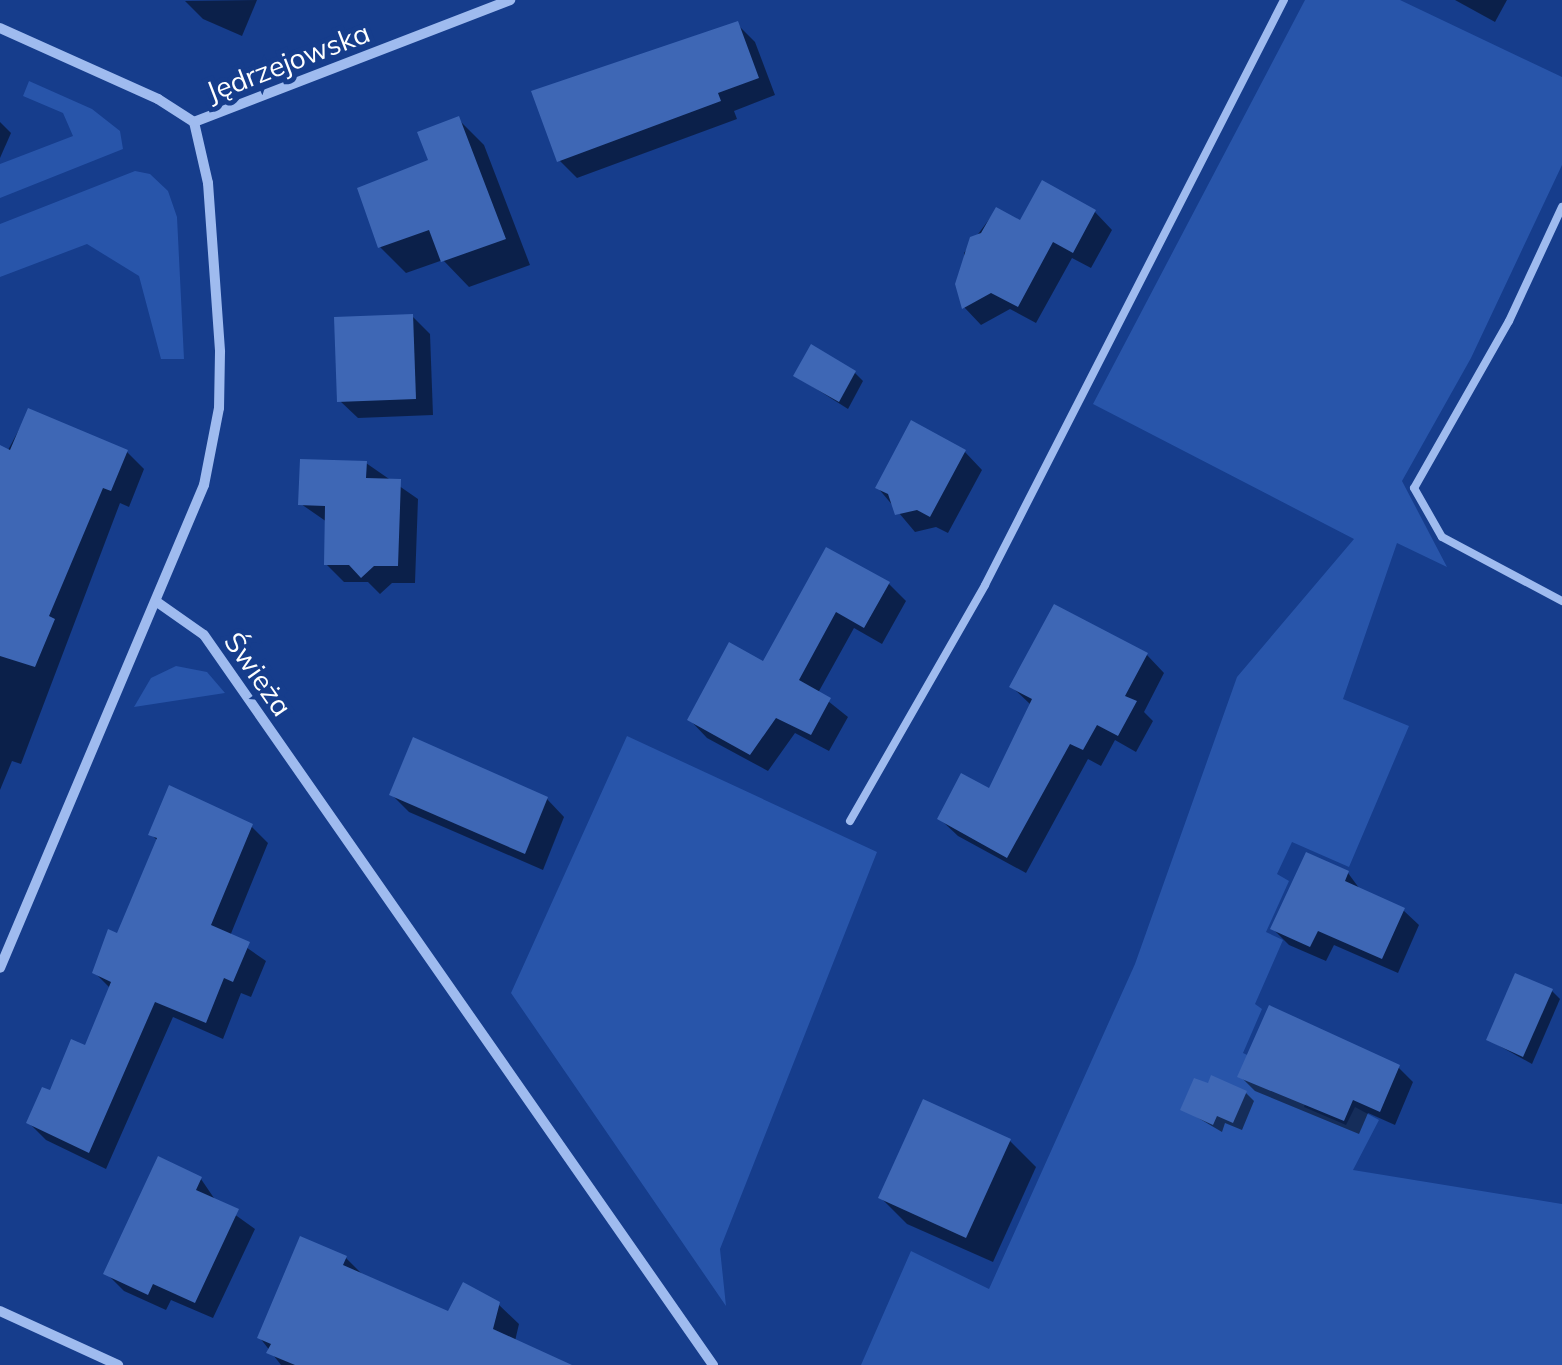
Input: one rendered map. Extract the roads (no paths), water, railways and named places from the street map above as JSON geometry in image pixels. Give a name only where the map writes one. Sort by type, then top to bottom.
[{"type":"street","name":"Jędrzejowska","points":[[194,122],[510,0]]},
{"type":"street","points":[[0,28],[194,122],[214,244],[219,408],[204,485],[0,968]]},
{"type":"street","name":"Świeża","points":[[157,602],[204,636],[714,1365]]},
{"type":"street","points":[[0,1311],[118,1365]]},
{"type":"lane","points":[[850,821],[985,584],[1284,0]]},
{"type":"lane","points":[[1562,207],[1508,321],[1414,488],[1442,537],[1562,601]]}]
